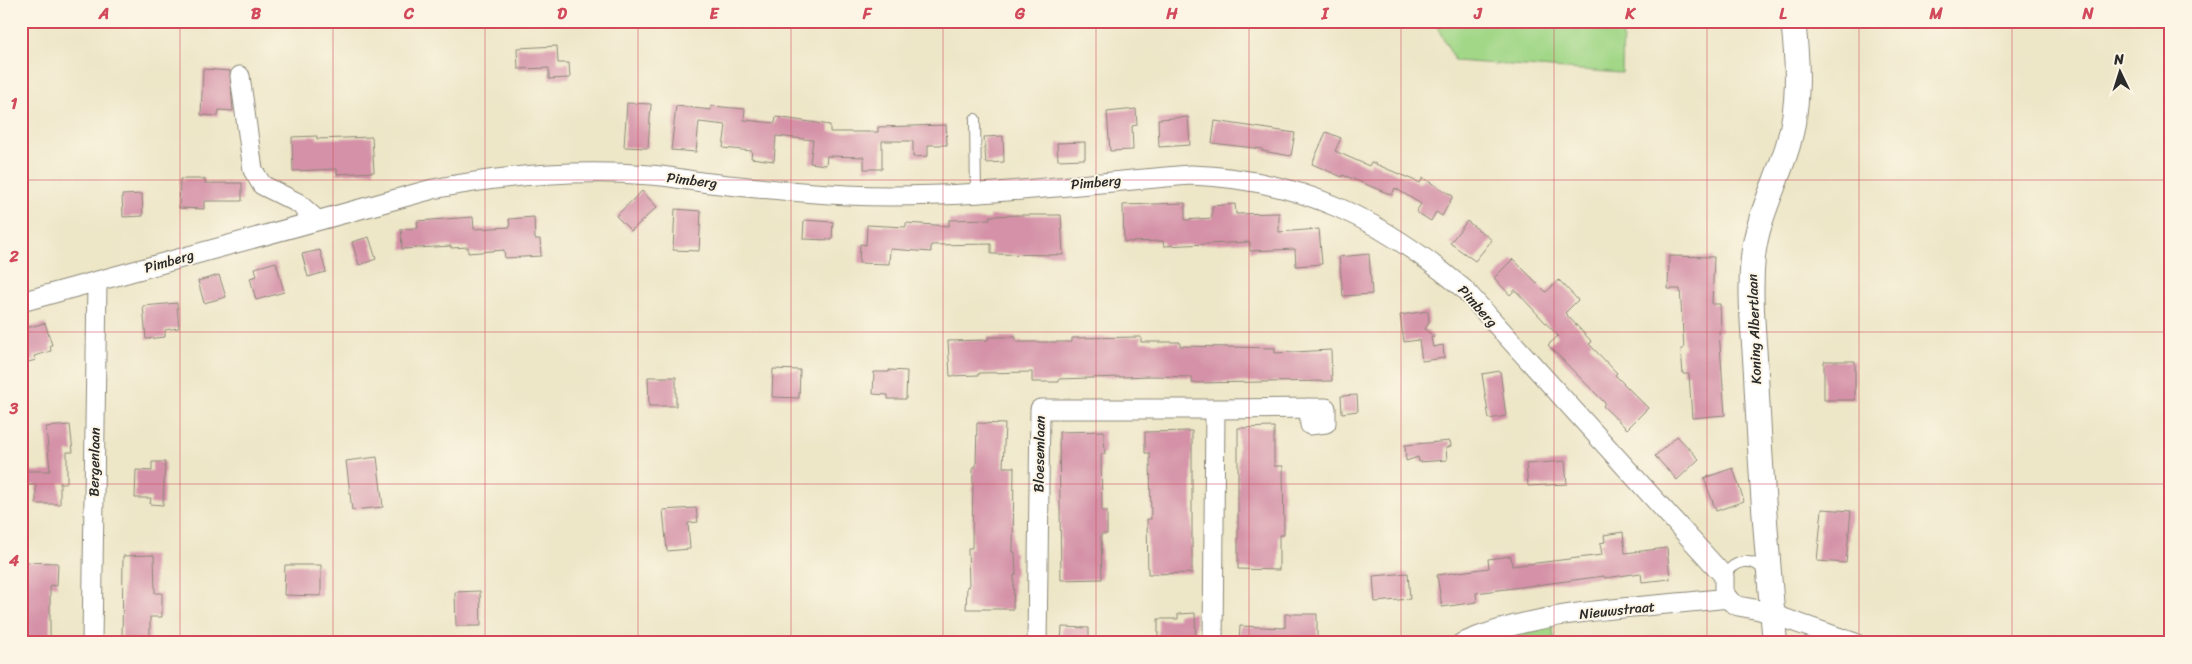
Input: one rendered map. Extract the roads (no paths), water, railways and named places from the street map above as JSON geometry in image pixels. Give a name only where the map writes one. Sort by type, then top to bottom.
[{"type":"street","name":"Koning Albertlaan","points":[[1775,643],[1769,582],[1752,283],[1755,240],[1788,145],[1795,113],[1797,82],[1792,21]]},
{"type":"street","points":[[240,76],[253,170],[262,185],[298,202],[317,220]]},
{"type":"street","name":"Pimberg","points":[[21,302],[433,190],[478,181],[524,175],[574,172],[651,175],[710,183],[848,196],[976,194],[1191,175],[1220,176],[1253,181],[1300,192],[1336,206],[1380,227],[1428,259],[1464,289],[1724,576]]},
{"type":"street","name":"Bergenlaan","points":[[92,643],[97,282]]},
{"type":"street","name":"Bloesemlaan","points":[[1036,643],[1040,409],[1215,409],[1326,408],[1326,423],[1310,425],[1309,408]]},
{"type":"street","points":[[1213,643],[1215,409]]},
{"type":"street","points":[[1724,576],[1722,587],[1727,598],[1738,606],[1760,610],[1855,643]]},
{"type":"street","name":"Nieuwstraat","points":[[1462,643],[1508,635],[1559,616],[1727,598]]},
{"type":"lane","points":[[975,119],[976,194]]},
{"type":"lane","points":[[1724,576],[1729,568],[1735,564],[1753,563],[1766,573],[1769,582]]}]
